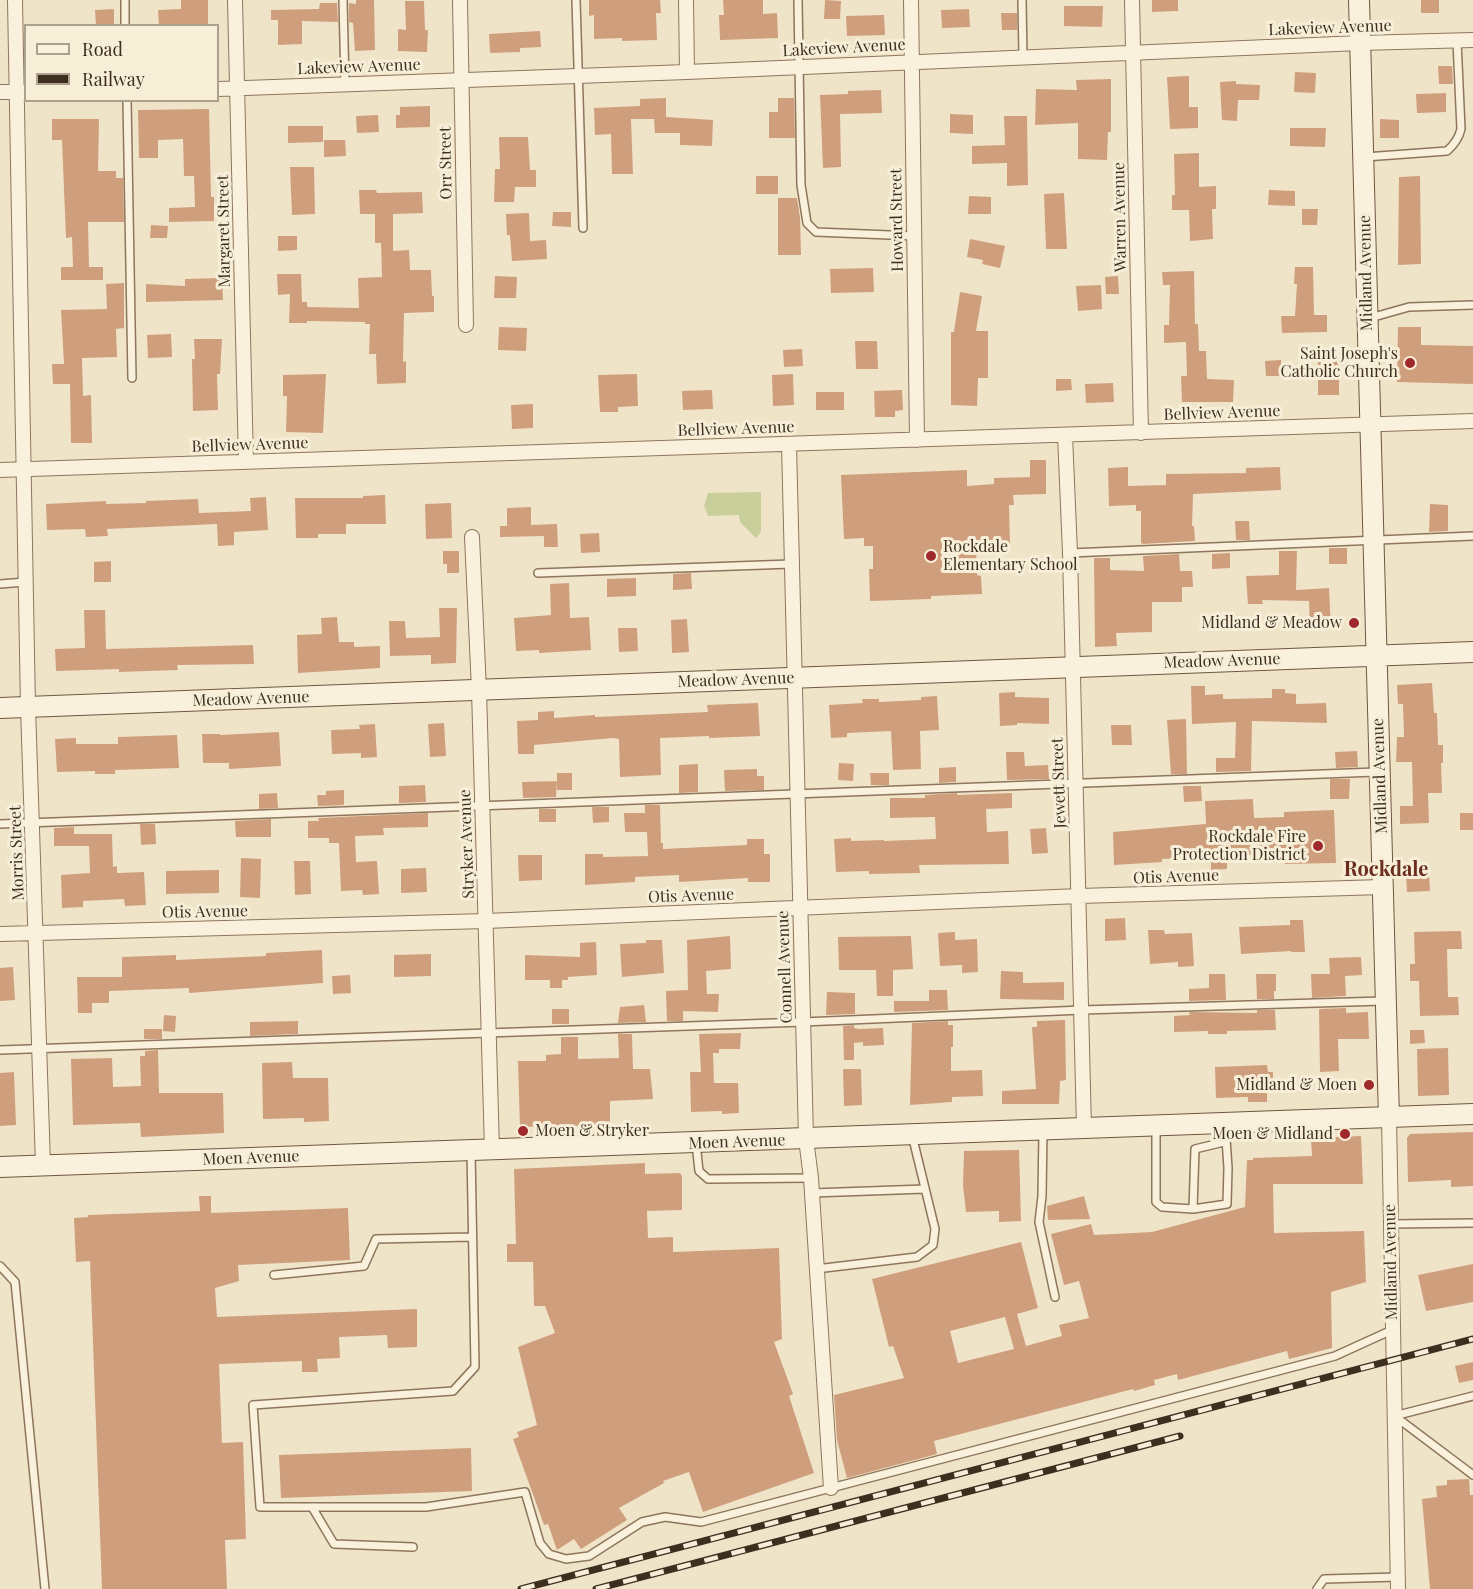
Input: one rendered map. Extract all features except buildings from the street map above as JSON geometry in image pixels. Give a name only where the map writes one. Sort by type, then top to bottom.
[{"type":"street","name":"Morris Street","points":[[15,0],[21,92],[23,470],[28,707],[43,1166]]},
{"type":"street","name":"Margaret Street","points":[[235,0],[246,462]]},
{"type":"street","name":"Orr Street","points":[[460,0],[466,325]]},
{"type":"street","points":[[686,0],[687,72]]},
{"type":"street","name":"Howard Street","points":[[911,0],[917,440]]},
{"type":"street","name":"Warren Avenue","points":[[1132,0],[1141,433]]},
{"type":"street","name":"Midland Avenue","points":[[1359,0],[1389,1118],[1398,1583]]},
{"type":"street","name":"Lakeview Avenue","points":[[219,89],[1473,40]]},
{"type":"street","points":[[0,93],[21,92]]},
{"type":"street","name":"Bellview Avenue","points":[[0,470],[1473,421]]},
{"type":"street","name":"Jewett Street","points":[[1065,435],[1084,1129]]},
{"type":"street","name":"Connell Avenue","points":[[789,444],[806,1139],[811,1178],[831,1488]]},
{"type":"street","name":"Stryker Avenue","points":[[472,537],[479,690],[492,1150]]},
{"type":"street","name":"Meadow Avenue","points":[[0,708],[1473,652]]},
{"type":"street","name":"Otis Avenue","points":[[0,934],[486,921],[1079,896],[1383,887]]},
{"type":"street","name":"Moen Avenue","points":[[0,1167],[1156,1126],[1225,1133],[1389,1118],[1473,1114]]},
{"type":"lane","points":[[125,0],[125,24]]},
{"type":"lane","points":[[343,0],[345,84]]},
{"type":"lane","points":[[576,0],[583,228]]},
{"type":"lane","points":[[798,0],[801,185],[807,223],[816,232],[914,236]]},
{"type":"lane","points":[[1022,0],[1023,57]]},
{"type":"lane","points":[[1363,157],[1447,151],[1453,146],[1459,138],[1461,129],[1457,41]]},
{"type":"lane","points":[[127,102],[132,378]]},
{"type":"lane","points":[[1367,318],[1409,307],[1473,305]]},
{"type":"lane","points":[[1070,553],[1473,536]]},
{"type":"lane","points":[[538,573],[791,564]]},
{"type":"lane","points":[[0,584],[26,582]]},
{"type":"lane","points":[[0,824],[1379,771]]},
{"type":"lane","points":[[0,1050],[1386,1001]]},
{"type":"lane","points":[[1156,1126],[1156,1202],[1162,1207],[1193,1209],[1227,1204],[1228,1168],[1225,1133],[1195,1149],[1193,1209]]},
{"type":"lane","points":[[1043,1131],[1042,1196],[1039,1222],[1055,1298]]},
{"type":"lane","points":[[816,1269],[917,1257],[933,1245],[935,1229],[912,1135]]},
{"type":"lane","points":[[696,1143],[699,1171],[708,1179],[811,1178]]},
{"type":"lane","points":[[471,1151],[475,1367],[453,1391],[253,1405],[260,1507],[426,1507],[525,1492],[540,1543],[549,1554],[566,1559],[589,1556],[642,1522],[665,1516],[701,1522],[1335,1356],[1392,1330]]},
{"type":"lane","points":[[812,1193],[925,1189]]},
{"type":"lane","points":[[1390,1224],[1473,1223]]},
{"type":"lane","points":[[274,1275],[364,1266],[376,1239],[472,1237]]},
{"type":"lane","points":[[0,1266],[15,1282],[45,1589]]},
{"type":"lane","points":[[1394,1416],[1473,1396]]},
{"type":"lane","points":[[1394,1416],[1473,1475]]},
{"type":"lane","points":[[312,1507],[334,1544],[413,1548]]},
{"type":"lane","points":[[1317,1589],[1324,1579],[1398,1583]]},
{"type":"green space","points":[[761,492],[761,532],[756,538],[740,522],[739,515],[708,516],[704,506],[708,493]]},
{"type":"railway","points":[[521,1589],[1473,1339]]},
{"type":"railway","points":[[596,1589],[1180,1436]]},
{"type":"place","name":"Saint Joseph's Catholic Church","points":[[1410,363]]},
{"type":"place","name":"Rockdale Elementary School","points":[[931,556]]},
{"type":"place","name":"Midland & Meadow","points":[[1354,623]]},
{"type":"place","name":"Rockdale Fire Protection District","points":[[1318,846]]},
{"type":"place","name":"Midland & Moen","points":[[1369,1085]]},
{"type":"place","name":"Moen & Stryker","points":[[523,1131]]},
{"type":"place","name":"Moen & Midland","points":[[1345,1134]]},
{"type":"district","name":"Rockdale","points":[[1386,870]]}]
